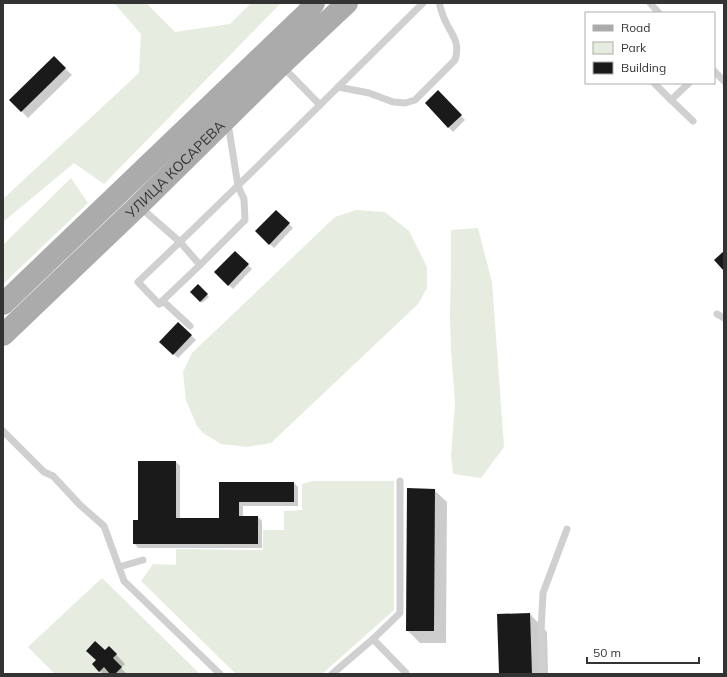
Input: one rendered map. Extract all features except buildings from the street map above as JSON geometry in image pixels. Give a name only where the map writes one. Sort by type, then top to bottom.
[{"type":"main road","name":"УЛИЦА КОСАРЕВА","points":[[3,304],[307,13],[314,3]]},
{"type":"main road","name":"УЛИЦА КОСАРЕВА","points":[[3,335],[139,206],[281,65],[347,3]]},
{"type":"lane","points":[[227,119],[238,186],[244,198],[245,220],[159,304],[138,282],[238,186],[424,3]]},
{"type":"lane","points":[[338,87],[369,93],[393,102],[405,103],[415,100],[455,60],[458,52],[456,42],[444,19],[439,3]]},
{"type":"lane","points":[[650,3],[659,12]]},
{"type":"lane","points":[[281,65],[320,105]]},
{"type":"lane","points":[[715,71],[724,81]]},
{"type":"lane","points":[[655,84],[693,121]]},
{"type":"lane","points":[[671,100],[688,84]]},
{"type":"lane","points":[[139,206],[180,242],[200,265]]},
{"type":"lane","points":[[163,300],[190,326]]},
{"type":"lane","points":[[717,314],[724,318]]},
{"type":"lane","points":[[3,431],[44,472],[53,476],[80,505],[104,526],[124,581],[220,674]]},
{"type":"lane","points":[[332,674],[373,639],[400,613],[400,481]]},
{"type":"lane","points":[[542,674],[541,632],[543,593],[567,529]]},
{"type":"lane","points":[[119,567],[143,560]]},
{"type":"lane","points":[[373,639],[406,673]]},
{"type":"green space","points":[[114,3],[146,3],[175,32],[230,24],[251,3],[281,3],[104,184],[74,163],[3,222],[3,199],[139,73],[141,34]]},
{"type":"green space","points":[[71,178],[88,203],[3,284],[3,245]]},
{"type":"green space","points":[[356,210],[385,212],[409,231],[427,267],[427,288],[418,304],[271,443],[247,447],[221,444],[203,433],[197,426],[186,400],[183,372],[192,353],[335,217]]},
{"type":"green space","points":[[478,228],[492,282],[504,447],[481,478],[453,474],[451,456],[455,403],[450,318],[451,230]]},
{"type":"green space","points":[[313,481],[394,481],[394,610],[322,674],[236,674],[141,581],[153,564],[176,565],[176,549],[263,550],[263,530],[284,530],[284,511],[302,510],[302,484]]},
{"type":"green space","points":[[102,578],[200,674],[55,674],[28,647]]}]
